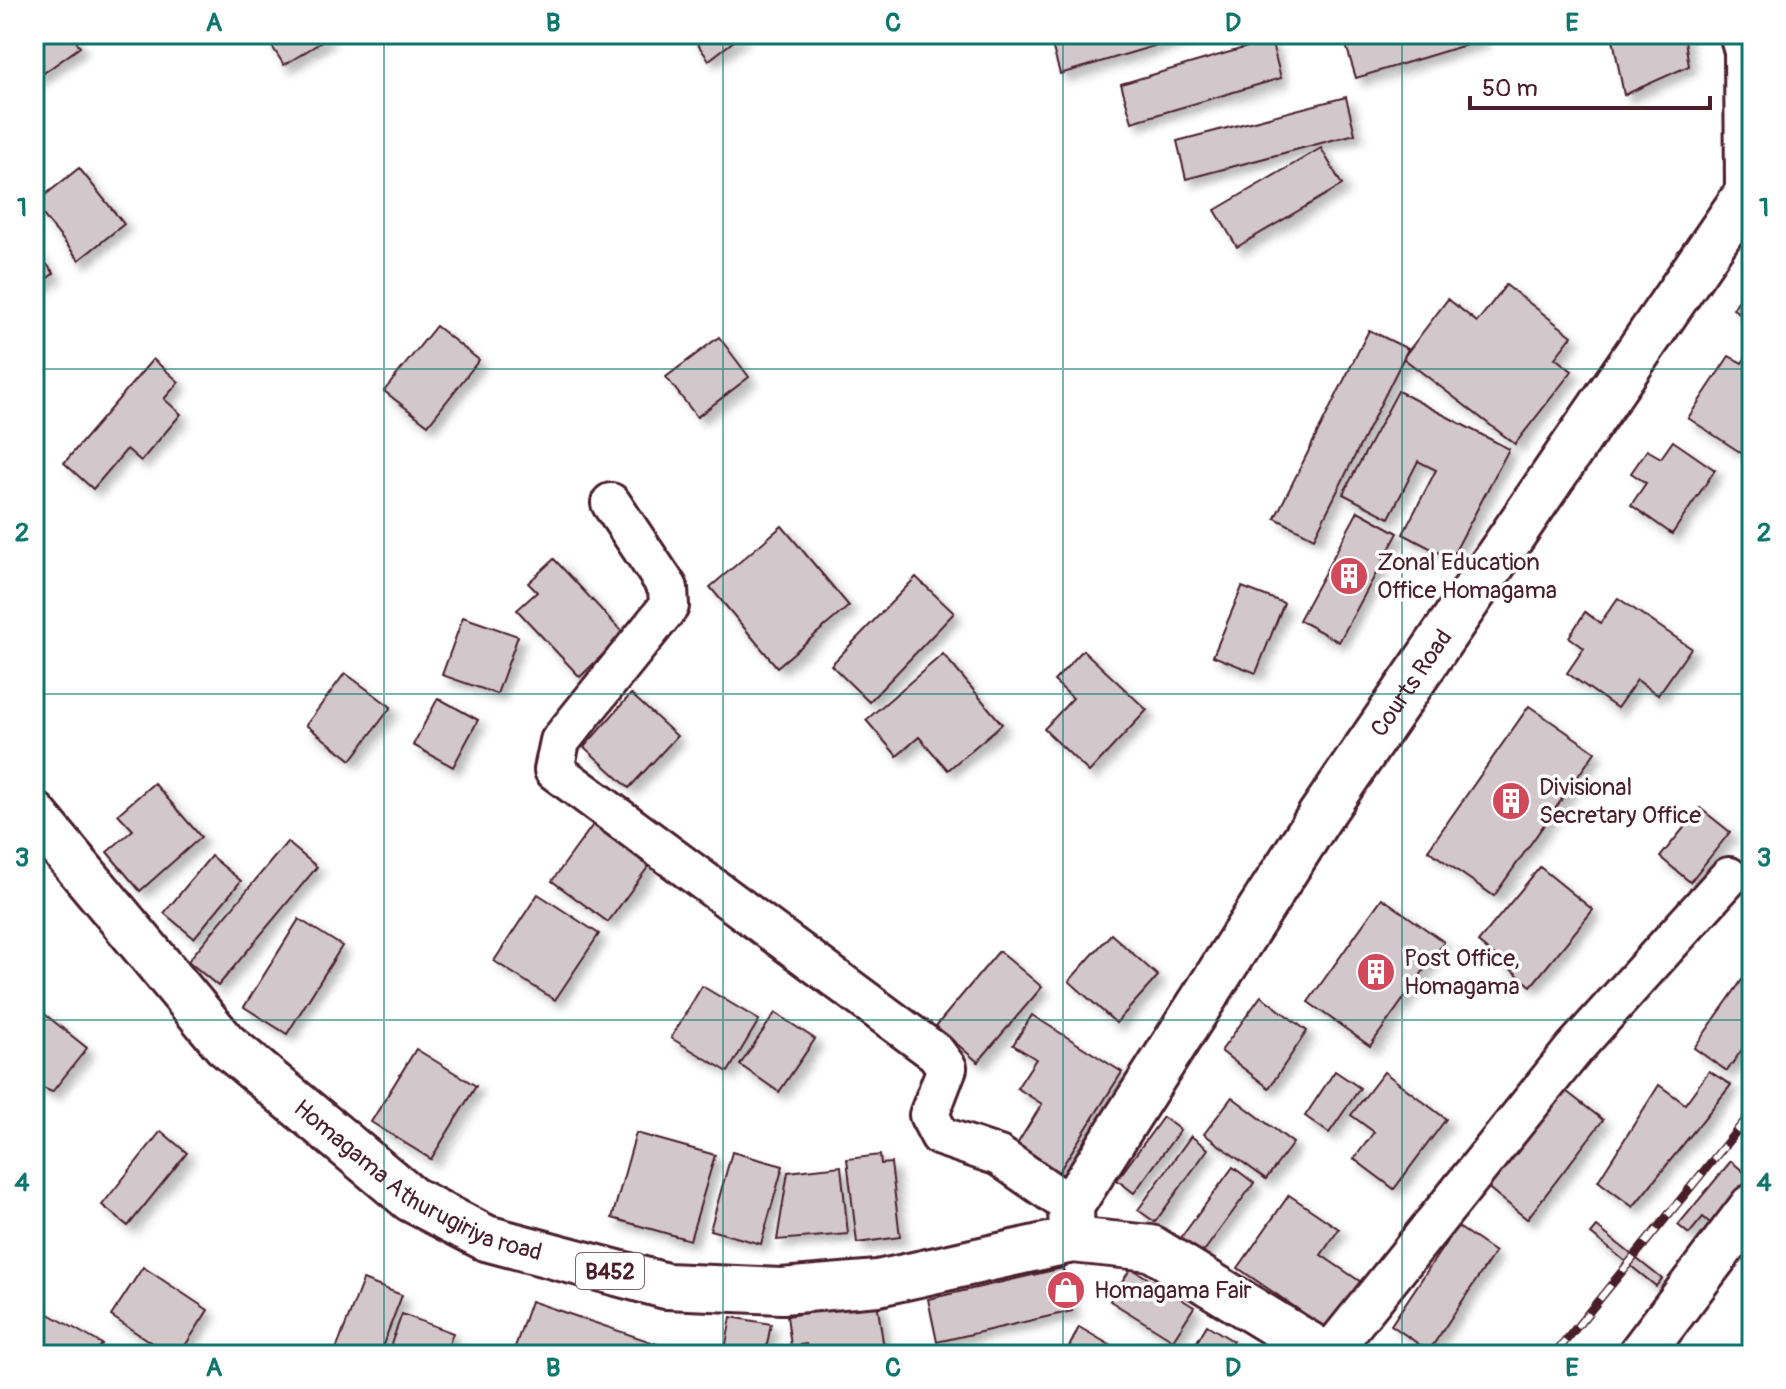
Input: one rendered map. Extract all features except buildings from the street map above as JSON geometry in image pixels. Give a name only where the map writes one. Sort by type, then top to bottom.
[{"type":"street","name":"Courts Road","points":[[1072,1223],[1320,816],[1748,192],[1747,42]]},
{"type":"street","points":[[611,503],[668,588],[669,606],[560,741],[554,770],[936,1053],[947,1068],[929,1115],[940,1136],[999,1156],[1072,1223]]},
{"type":"street","name":"Homagama Athurugiriya road","points":[[34,814],[225,1044],[411,1199],[486,1238],[666,1286],[782,1291],[878,1283],[1072,1223],[1151,1248],[1327,1355]]},
{"type":"street","points":[[1327,1355],[1574,1049],[1729,877]]},
{"type":"street","points":[[1640,1355],[1752,1207]]},
{"type":"railway","points":[[1554,1355],[1752,1112]]},
{"type":"place","name":"Zonal Education Office Homagama","points":[[1349,576]]},
{"type":"place","name":"Divisional Secretary Office","points":[[1511,801]]},
{"type":"place","name":"Post Office, Homagama","points":[[1376,972]]},
{"type":"place","name":"Homagama Fair","points":[[1066,1290]]}]
